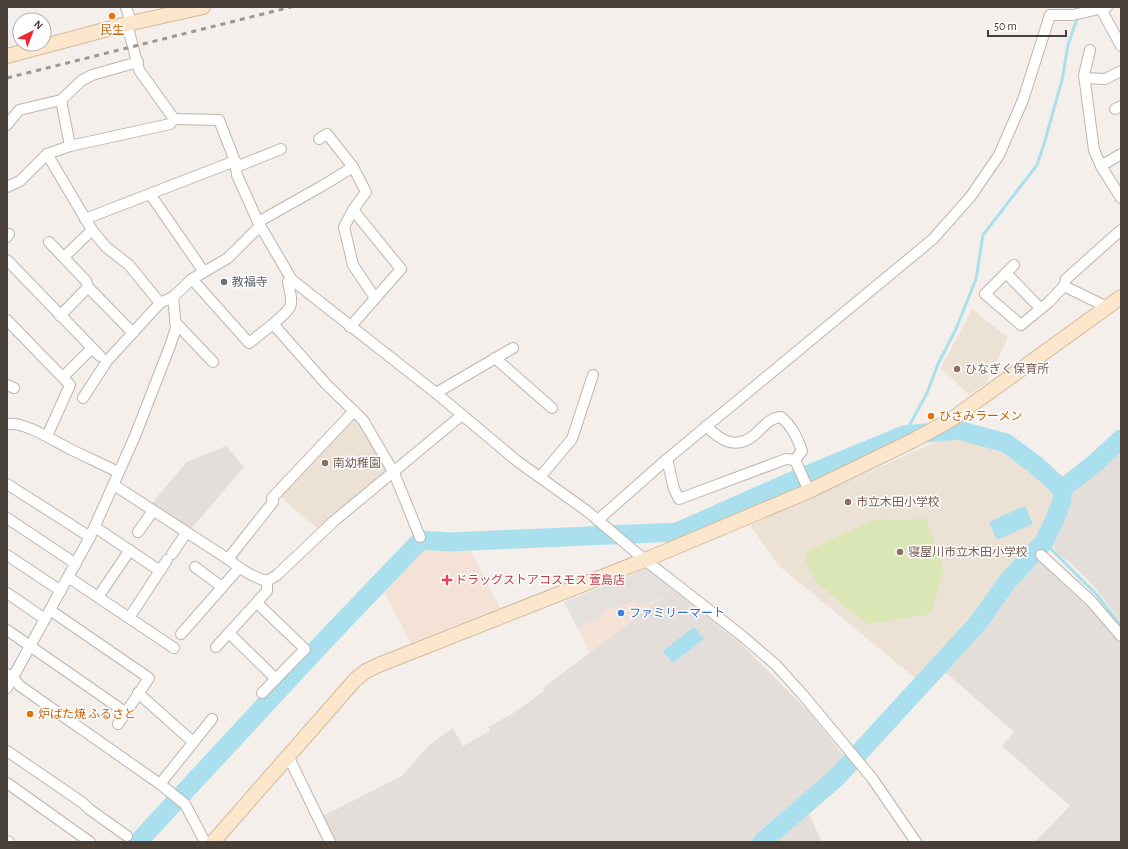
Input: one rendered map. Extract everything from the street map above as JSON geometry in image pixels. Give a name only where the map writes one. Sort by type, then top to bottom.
[{"type":"street","points":[[126,7],[139,70],[174,119]]},
{"type":"street","points":[[7,56],[129,24],[166,11],[203,7]]},
{"type":"street","points":[[598,520],[706,426],[933,239],[971,196],[999,155],[1023,100],[1052,11],[1079,13],[1104,8],[1121,46]]},
{"type":"street","points":[[1090,50],[1084,75],[1094,150],[1101,166],[1121,198]]},
{"type":"street","points":[[8,121],[19,110],[61,100],[81,81],[92,75],[138,62]]},
{"type":"street","points":[[1085,78],[1105,78],[1121,71]]},
{"type":"street","points":[[61,100],[70,146]]},
{"type":"street","points":[[7,187],[20,181],[47,154],[70,146],[170,124],[174,119]]},
{"type":"street","points":[[174,119],[219,120],[235,164],[237,175],[259,224],[292,280],[436,393],[517,461],[598,520],[645,560],[741,635],[776,665],[872,778],[916,842]]},
{"type":"street","points":[[319,139],[327,134],[353,167],[366,192],[352,210],[344,227],[353,265],[375,298]]},
{"type":"street","points":[[85,219],[150,194],[281,148]]},
{"type":"street","points":[[47,154],[92,230],[106,247],[129,265],[160,303]]},
{"type":"street","points":[[1101,166],[1121,154]]},
{"type":"street","points":[[83,398],[107,361],[160,303],[173,297],[192,279],[228,258],[259,224],[353,167]]},
{"type":"street","points":[[150,194],[204,272]]},
{"type":"street","points":[[350,326],[401,269],[352,210]]},
{"type":"street","points":[[64,258],[92,230]]},
{"type":"street","points":[[1014,265],[985,294],[1021,325],[1050,302],[1064,286],[1066,279],[1121,230]]},
{"type":"street","points":[[50,242],[86,281],[88,287],[132,332]]},
{"type":"street","points":[[7,260],[100,356]]},
{"type":"street","points":[[1006,273],[1041,309]]},
{"type":"street","points":[[192,279],[249,342],[290,309],[292,301],[288,282],[292,280]]},
{"type":"street","points":[[1064,286],[1107,307]]},
{"type":"street","points":[[60,316],[88,287]]},
{"type":"street","points":[[7,688],[10,676],[31,646],[90,537],[135,436],[176,328],[173,297]]},
{"type":"street","points":[[213,842],[355,680],[366,671],[645,560],[809,491],[914,440],[952,419],[1121,297]]},
{"type":"street","points":[[7,320],[70,385],[47,436]]},
{"type":"street","points":[[175,322],[213,362]]},
{"type":"street","points":[[273,324],[326,384],[363,420],[394,473],[420,537]]},
{"type":"street","points":[[63,377],[92,348]]},
{"type":"street","points":[[436,393],[513,348]]},
{"type":"street","points":[[495,358],[552,408]]},
{"type":"street","points":[[540,478],[572,439],[593,376]]},
{"type":"street","points":[[228,559],[272,502],[272,498],[354,411]]},
{"type":"street","points":[[114,485],[228,559],[238,568],[267,581],[277,575],[334,521],[394,473],[462,415]]},
{"type":"street","points":[[706,426],[716,437],[731,443],[742,442],[753,436],[769,420],[781,416],[796,435],[802,451],[795,460]]},
{"type":"street","points":[[7,424],[14,423],[47,436],[118,472]]},
{"type":"street","points":[[667,459],[674,489],[679,499],[786,459],[795,460]]},
{"type":"street","points":[[795,460],[809,491]]},
{"type":"street","points":[[7,484],[90,537]]},
{"type":"street","points":[[138,532],[153,511]]},
{"type":"street","points":[[7,518],[76,564]]},
{"type":"street","points":[[95,527],[160,571]]},
{"type":"street","points":[[129,618],[186,533]]},
{"type":"street","points":[[98,597],[130,550]]},
{"type":"street","points":[[7,555],[61,591]]},
{"type":"street","points":[[1041,555],[1091,601],[1121,636]]},
{"type":"street","points":[[195,567],[222,587]]},
{"type":"street","points":[[181,634],[238,568]]},
{"type":"street","points":[[68,577],[174,648]]},
{"type":"street","points":[[216,647],[267,591],[267,581]]},
{"type":"street","points":[[7,593],[48,615],[149,678],[118,724]]},
{"type":"street","points":[[257,603],[305,649],[262,693]]},
{"type":"street","points":[[7,630],[125,712]]},
{"type":"street","points":[[229,633],[276,679]]},
{"type":"street","points":[[10,676],[20,686],[160,784],[185,804],[205,842]]},
{"type":"street","points":[[138,693],[193,742]]},
{"type":"street","points":[[160,784],[212,719]]},
{"type":"street","points":[[7,751],[83,803],[89,809],[127,836]]},
{"type":"street","points":[[288,758],[330,842]]},
{"type":"street","points":[[7,783],[88,842]]},
{"type":"shaded area","points":[[972,309],[1008,338],[986,383],[969,395],[941,368]]},
{"type":"shaded area","points":[[354,419],[364,428],[388,468],[319,530],[279,496]]},
{"type":"shaded area","name":"寝屋川市立木田小学校","points":[[958,432],[1005,444],[1035,467],[1058,490],[1060,500],[1042,540],[1004,582],[976,620],[920,682],[778,565],[750,525]]},
{"type":"shaded area","points":[[1121,445],[1121,622],[1093,585],[1072,564],[1058,554],[1051,543],[1059,532],[1069,494]]},
{"type":"shaded area","points":[[226,446],[244,467],[191,529],[152,503],[187,462]]},
{"type":"shaded area","points":[[427,548],[470,549],[500,608],[411,643],[384,592]]},
{"type":"shaded area","points":[[1035,557],[1092,611],[1121,643],[1121,842],[1035,842],[1070,806],[1002,746],[1014,732],[944,671],[981,626],[1009,586]]},
{"type":"shaded area","points":[[648,568],[673,590],[665,596],[639,605],[637,600],[601,612],[603,617],[585,623],[586,625],[578,628],[564,602]]},
{"type":"shaded area","points":[[673,590],[590,653],[564,602]]},
{"type":"shaded area","points":[[673,590],[740,643],[809,712],[847,760],[793,811],[751,842],[333,842],[321,817],[402,776],[428,746],[453,728],[463,746],[490,731],[488,727],[512,714],[544,691],[543,688]]},
{"type":"shaded area","points":[[807,810],[822,842],[768,842]]},
{"type":"green space","points":[[926,519],[944,570],[930,614],[867,624],[816,582],[805,560],[807,551],[873,520]]},
{"type":"water","points":[[1025,506],[1033,524],[997,540],[989,522]]},
{"type":"water","points":[[694,627],[704,639],[673,663],[663,651]]},
{"type":"waterway","points":[[904,435],[927,393],[938,364],[956,329],[976,279],[983,235],[1037,165],[1062,80],[1068,45],[1078,16]]},
{"type":"waterway","points":[[138,842],[328,637],[421,540],[449,542],[677,532],[790,482],[904,435],[958,430],[1006,443],[1037,466],[1062,489]]},
{"type":"waterway","points":[[762,842],[836,778],[978,623],[1007,582],[1044,542],[1062,500],[1062,489],[1094,464],[1121,439]]},
{"type":"waterway","points":[[1044,542],[1097,595],[1121,626]]},
{"type":"railway","points":[[7,78],[291,7]]},
{"type":"place","name":"民生","points":[[112,16]]},
{"type":"place","name":"教福寺","points":[[224,282]]},
{"type":"place","name":"ひなぎく保育所","points":[[957,369]]},
{"type":"place","name":"ひさみラーメン","points":[[931,416]]},
{"type":"place","name":"南幼稚園","points":[[325,463]]},
{"type":"place","name":"市立木田小学校","points":[[848,502]]},
{"type":"place","name":"寝屋川市立木田小学校","points":[[900,552]]},
{"type":"place","name":"ドラッグストアコスモス 萱島店","points":[[447,580]]},
{"type":"place","name":"ファミリーマート","points":[[621,613]]},
{"type":"place","name":"炉ばた焼 ふるさと","points":[[30,714]]}]
